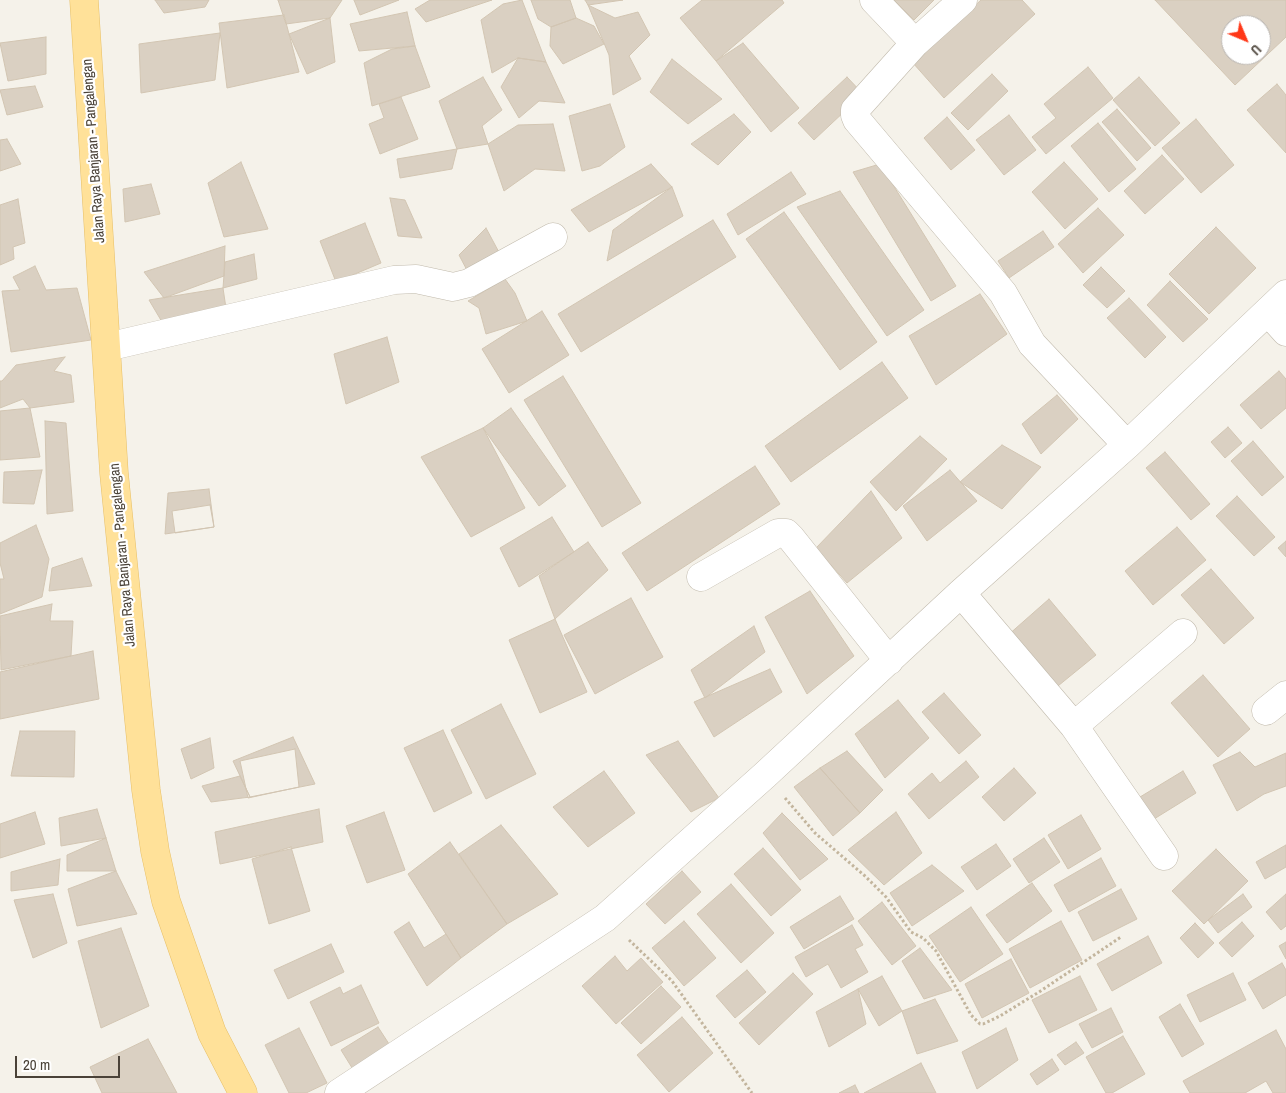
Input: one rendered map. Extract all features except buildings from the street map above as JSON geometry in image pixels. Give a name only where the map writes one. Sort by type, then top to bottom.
[{"type":"main road","name":"Jalan Raya Banjaran - Pangalengan","points":[[84,0],[116,493],[146,790],[155,851],[166,901],[212,1033],[243,1093]]},
{"type":"street","points":[[874,0],[915,43]]},
{"type":"street","points":[[963,0],[915,43],[855,110],[856,120],[1004,293],[1032,344],[1128,445]]},
{"type":"street","points":[[106,348],[394,280],[416,279],[453,287],[469,283],[553,237]]},
{"type":"street","points":[[339,1093],[605,918],[765,775],[961,593],[1128,445],[1277,303],[1286,332]]},
{"type":"street","points":[[700,577],[778,533],[786,533],[889,661]]},
{"type":"street","points":[[961,593],[1074,726],[1164,856]]},
{"type":"street","points":[[1074,726],[1183,634]]},
{"type":"path","points":[[765,775],[815,832],[886,897],[911,932],[923,938],[936,951],[972,1015],[980,1024],[1000,1016],[1039,992],[1121,936]]},
{"type":"path","points":[[605,918],[672,981],[752,1093]]}]
